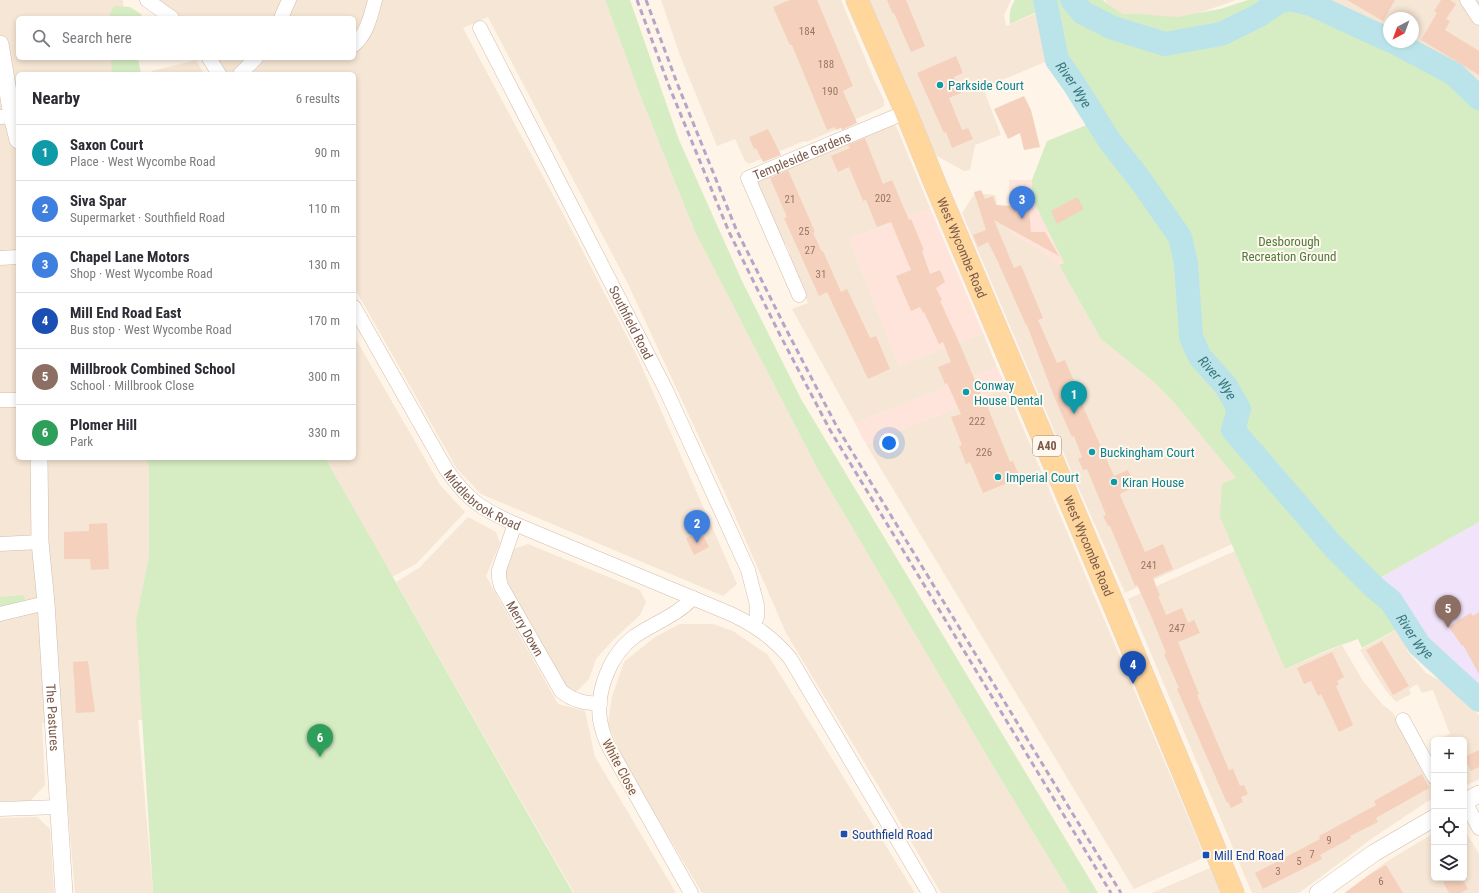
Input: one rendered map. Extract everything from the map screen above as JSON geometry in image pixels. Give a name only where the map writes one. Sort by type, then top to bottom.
[{"type":"main road","name":"West Wycombe Road","points":[[857,0],[906,112],[1113,603],[1233,893]]},
{"type":"street","points":[[147,0],[166,9]]},
{"type":"street","points":[[282,16],[289,0]]},
{"type":"street","points":[[356,43],[365,31],[375,0]]},
{"type":"street","points":[[1467,0],[1479,18]]},
{"type":"street","name":"Southfield Road","points":[[480,28],[672,404],[748,570],[757,605],[757,617],[753,625]]},
{"type":"street","points":[[0,44],[6,116],[16,136]]},
{"type":"street","points":[[210,60],[218,72]]},
{"type":"street","points":[[242,72],[254,60]]},
{"type":"street","name":"Templeside Gardens","points":[[799,294],[748,178],[906,112]]},
{"type":"street","points":[[0,258],[16,256]]},
{"type":"street","name":"Middlebrook Road","points":[[356,311],[446,470],[458,487],[475,503],[493,514],[693,598]]},
{"type":"street","points":[[0,400],[16,400]]},
{"type":"street","name":"The Pastures","points":[[39,460],[40,542],[46,603],[64,893]]},
{"type":"street","name":"Merry Down","points":[[516,524],[499,570],[501,586],[561,692],[567,697],[575,700],[600,704]]},
{"type":"street","points":[[0,544],[40,542]]},
{"type":"street","points":[[693,598],[753,625],[779,646],[790,658],[930,893]]},
{"type":"street","name":"White Close","points":[[691,893],[610,749],[603,734],[600,719],[600,704],[602,687],[607,674],[613,661],[623,647],[634,637],[679,611],[693,598]]},
{"type":"street","points":[[0,614],[46,603]]},
{"type":"street","points":[[1403,720],[1432,773]]},
{"type":"street","points":[[1469,799],[1479,828]]},
{"type":"street","points":[[0,809],[59,807]]},
{"type":"street","points":[[1318,893],[1374,853],[1431,820]]},
{"type":"shaded area","points":[[0,0],[123,0],[124,16],[16,16],[16,60],[126,60],[127,72],[16,72],[16,460],[190,460],[172,718],[138,720],[153,893],[75,893],[61,722],[42,723],[45,785],[30,801],[0,801]]},
{"type":"shaded area","points":[[152,0],[605,0],[642,100],[695,232],[817,468],[990,761],[1070,893],[941,893],[786,633],[726,495],[628,284],[488,17],[463,28],[575,236],[638,358],[737,584],[723,596],[481,494],[457,469],[356,291],[356,72],[220,72],[211,60],[356,60],[356,16],[170,16]]},
{"type":"shaded area","points":[[661,0],[841,0],[884,100],[884,106],[856,119],[856,121],[749,164],[745,161],[735,139],[717,146],[681,58]]},
{"type":"shaded area","points":[[869,0],[1011,0],[1004,15],[1006,26],[1044,10],[1046,49],[1052,59],[983,88],[1001,135],[975,145],[970,170],[964,171],[935,155]]},
{"type":"shaded area","points":[[1105,0],[1236,0],[1182,19],[1122,16],[1111,10]]},
{"type":"shaded area","points":[[1310,0],[1479,0],[1479,95],[1469,82],[1452,70],[1409,48],[1419,48],[1419,12],[1383,12],[1383,35]]},
{"type":"shaded area","points":[[196,60],[203,72],[152,72]]},
{"type":"shaded area","points":[[889,123],[896,126],[930,208],[849,239],[899,366],[983,333],[997,367],[855,423],[792,309],[808,303],[788,256],[790,253],[786,244],[781,243],[756,184],[758,180]]},
{"type":"shaded area","points":[[1009,180],[1032,180],[1032,198],[1064,263],[1059,265],[1056,261],[1011,232]]},
{"type":"shaded area","points":[[975,193],[995,195],[1001,222],[1011,226],[1011,232],[1057,261],[1101,339],[1155,383],[1176,405],[1236,478],[1220,517],[1232,544],[1125,593],[1079,489],[962,213]]},
{"type":"shaded area","points":[[930,208],[983,333],[899,366],[849,239]]},
{"type":"shaded area","points":[[356,339],[440,485],[465,512],[416,564],[392,577],[326,460],[356,460]]},
{"type":"shaded area","points":[[997,367],[1006,388],[866,444],[855,423]]},
{"type":"shaded area","points":[[1006,388],[1205,857],[1134,889],[866,444]]},
{"type":"shaded area","points":[[468,517],[496,532],[500,543],[486,576],[558,704],[585,711],[595,757],[676,893],[574,893],[396,582],[419,568]]},
{"type":"shaded area","points":[[1479,522],[1479,693],[1432,650],[1402,606],[1378,579]]},
{"type":"shaded area","points":[[528,544],[640,590],[646,602],[640,615],[612,641],[596,659],[589,679],[575,693],[566,688],[537,634],[505,581],[504,571],[511,550]]},
{"type":"shaded area","points":[[1235,551],[1285,669],[1342,645],[1363,681],[1382,704],[1393,713],[1431,784],[1431,799],[1374,837],[1299,893],[1252,893],[1128,599]]},
{"type":"shaded area","points":[[680,624],[713,624],[733,631],[768,655],[915,893],[702,893],[626,765],[608,724],[612,697],[624,662],[655,637]]},
{"type":"shaded area","points":[[1398,629],[1408,652],[1426,673],[1452,687],[1479,715],[1479,779],[1467,785],[1467,737],[1444,737],[1450,734],[1433,690],[1422,693],[1417,684],[1409,689],[1411,694],[1396,702],[1384,688],[1360,650]]},
{"type":"shaded area","points":[[37,817],[50,829],[54,893],[0,893],[0,818]]},
{"type":"shaded area","points":[[1467,834],[1479,854],[1479,893],[1344,893],[1386,862],[1431,835],[1431,881],[1467,881]]},
{"type":"shaded area","points":[[1210,868],[1221,893],[1152,893]]},
{"type":"green space","points":[[605,0],[630,0],[679,140],[742,281],[801,399],[1098,893],[1070,893],[990,761],[817,468],[695,232],[642,100]]},
{"type":"green space","points":[[1015,0],[1046,0],[1048,7],[1010,24],[1010,11]]},
{"type":"green space","name":"Desborough Recreation Ground","points":[[1051,0],[1103,0],[1123,14],[1177,17],[1220,9],[1248,0],[1282,0],[1283,5],[1287,4],[1292,9],[1291,0],[1310,0],[1383,35],[1383,48],[1409,48],[1452,70],[1470,82],[1479,95],[1479,522],[1378,579],[1370,589],[1399,628],[1362,648],[1358,639],[1330,649],[1285,669],[1220,517],[1222,484],[1236,478],[1176,405],[1155,383],[1101,339],[1059,265],[1064,263],[1032,198],[1032,180],[1047,141],[1094,122],[1116,158],[1124,154],[1062,62],[1057,42],[1054,11]]},
{"type":"green space","points":[[114,6],[130,7],[141,14],[142,16],[110,16]]},
{"type":"green space","points":[[111,60],[138,60],[141,72],[112,72]]},
{"type":"green space","points":[[147,460],[326,460],[573,893],[153,893],[136,621],[149,557],[149,466]]},
{"type":"green space","points":[[24,595],[25,602],[0,608],[0,597]]},
{"type":"building","points":[[790,0],[817,0],[853,86],[843,91],[857,123],[842,130],[841,128],[836,130],[835,127],[827,130],[792,45],[790,45],[773,7]]},
{"type":"building","points":[[887,0],[906,0],[925,46],[911,52]]},
{"type":"building","points":[[1347,0],[1395,0],[1388,12],[1383,12],[1383,21]]},
{"type":"building","points":[[1441,0],[1450,0],[1456,4],[1446,19],[1450,21],[1445,30],[1479,51],[1479,75],[1421,40],[1437,13],[1434,11]]},
{"type":"building","points":[[956,56],[963,73],[954,77],[961,93],[949,98],[962,130],[968,128],[973,139],[952,148],[946,132],[944,133],[917,73]]},
{"type":"building","points":[[1024,96],[1031,110],[1040,147],[1024,150],[1020,133],[1008,139],[994,109]]},
{"type":"building","points":[[768,129],[781,155],[763,162],[756,148],[754,149],[749,137]]},
{"type":"building","points":[[865,138],[883,184],[892,180],[909,220],[911,219],[924,250],[922,251],[930,274],[940,270],[945,282],[936,288],[942,300],[940,301],[985,404],[986,403],[1010,462],[1013,461],[1020,478],[983,493],[970,462],[966,464],[959,446],[962,445],[951,417],[961,414],[938,367],[951,362],[943,342],[939,344],[924,312],[923,313],[920,307],[911,311],[896,276],[911,270],[891,222],[877,227],[866,200],[863,201],[849,167],[838,172],[831,156],[850,148],[848,145]]},
{"type":"building","points":[[788,170],[815,232],[813,233],[822,252],[823,251],[841,292],[847,289],[870,338],[876,336],[890,369],[868,379],[827,292],[819,296],[784,218],[787,217],[770,178]]},
{"type":"building","points":[[981,190],[985,199],[993,196],[996,205],[1029,207],[1031,232],[1045,232],[1059,256],[994,220],[1014,268],[1021,265],[1043,318],[1038,320],[1057,363],[1065,360],[1074,381],[1072,382],[1114,476],[1128,470],[1135,487],[1121,493],[1120,495],[1145,552],[1163,544],[1173,569],[1153,578],[1160,596],[1158,596],[1166,615],[1182,608],[1188,623],[1194,620],[1200,633],[1178,642],[1199,694],[1197,695],[1229,770],[1233,769],[1240,786],[1244,785],[1248,794],[1241,797],[1243,802],[1231,808],[1228,802],[1227,803],[1177,689],[1179,688],[1164,654],[1166,653],[1152,618],[1137,585],[1135,586],[1110,526],[1108,526],[1103,516],[1106,515],[1087,469],[1083,470],[1078,459],[1082,457],[1074,436],[1072,437],[1055,399],[1027,325],[988,242],[978,247],[973,235],[986,230],[974,192]]},
{"type":"building","points":[[1077,197],[1084,209],[1057,224],[1051,211]]},
{"type":"building","points":[[107,523],[109,569],[91,570],[90,559],[64,559],[64,532],[89,531],[89,524]]},
{"type":"building","points":[[701,531],[709,547],[694,555],[686,538]]},
{"type":"building","points":[[1479,612],[1479,674],[1463,645],[1462,646],[1449,627],[1471,613],[1473,616]]},
{"type":"building","points":[[1382,641],[1409,686],[1393,695],[1366,650]]},
{"type":"building","points":[[1332,652],[1344,677],[1337,681],[1339,685],[1336,686],[1353,725],[1339,732],[1321,694],[1318,696],[1311,681],[1304,684],[1297,668]]},
{"type":"building","points":[[88,661],[95,712],[76,713],[73,662]]},
{"type":"building","points":[[1479,750],[1479,767],[1471,771],[1467,763],[1467,756]]},
{"type":"building","points":[[1422,774],[1429,788],[1376,818],[1378,822],[1350,836],[1351,838],[1320,855],[1322,859],[1263,889],[1255,873],[1320,839],[1319,836],[1376,805],[1374,801]]},
{"type":"building","points":[[1386,865],[1403,893],[1345,893],[1369,875]]},
{"type":"building","points":[[1464,881],[1468,889],[1461,893],[1449,893],[1443,882]]},
{"type":"waterway","name":"River Wye","points":[[1045,0],[1057,60],[1109,140],[1141,181],[1180,237],[1186,263],[1191,337],[1200,357],[1226,386],[1239,409],[1233,430],[1333,546],[1375,588],[1391,601],[1419,645],[1479,700]]},
{"type":"waterway","points":[[1072,0],[1083,13],[1113,28],[1165,44],[1221,34],[1258,16],[1280,1],[1287,0]]},
{"type":"waterway","points":[[1294,0],[1311,4],[1383,37]]},
{"type":"waterway","points":[[1405,48],[1454,74],[1479,98]]},
{"type":"railway","points":[[637,0],[669,86],[729,232],[780,335],[830,430],[1111,893]]},
{"type":"railway","points":[[646,0],[677,83],[736,229],[837,427],[1121,893]]},
{"type":"place","name":"Parkside Court","points":[[940,85]]},
{"type":"place","name":"Chapel Lane Motors","points":[[1022,219]]},
{"type":"place","name":"Conway House Dental","points":[[966,392]]},
{"type":"place","name":"Saxon Court","points":[[1074,414]]},
{"type":"place","name":"Buckingham Court","points":[[1092,452]]},
{"type":"place","name":"Imperial Court","points":[[998,477]]},
{"type":"place","name":"Kiran House","points":[[1114,482]]},
{"type":"place","name":"Siva Spar","points":[[697,543]]},
{"type":"place","name":"Millbrook Combined School","points":[[1448,628]]},
{"type":"place","name":"Mill End Road East","points":[[1133,684]]},
{"type":"place","name":"Plomer Hill","points":[[320,757]]},
{"type":"place","name":"Southfield Road","points":[[844,834]]},
{"type":"place","name":"Mill End Road","points":[[1206,855]]}]
